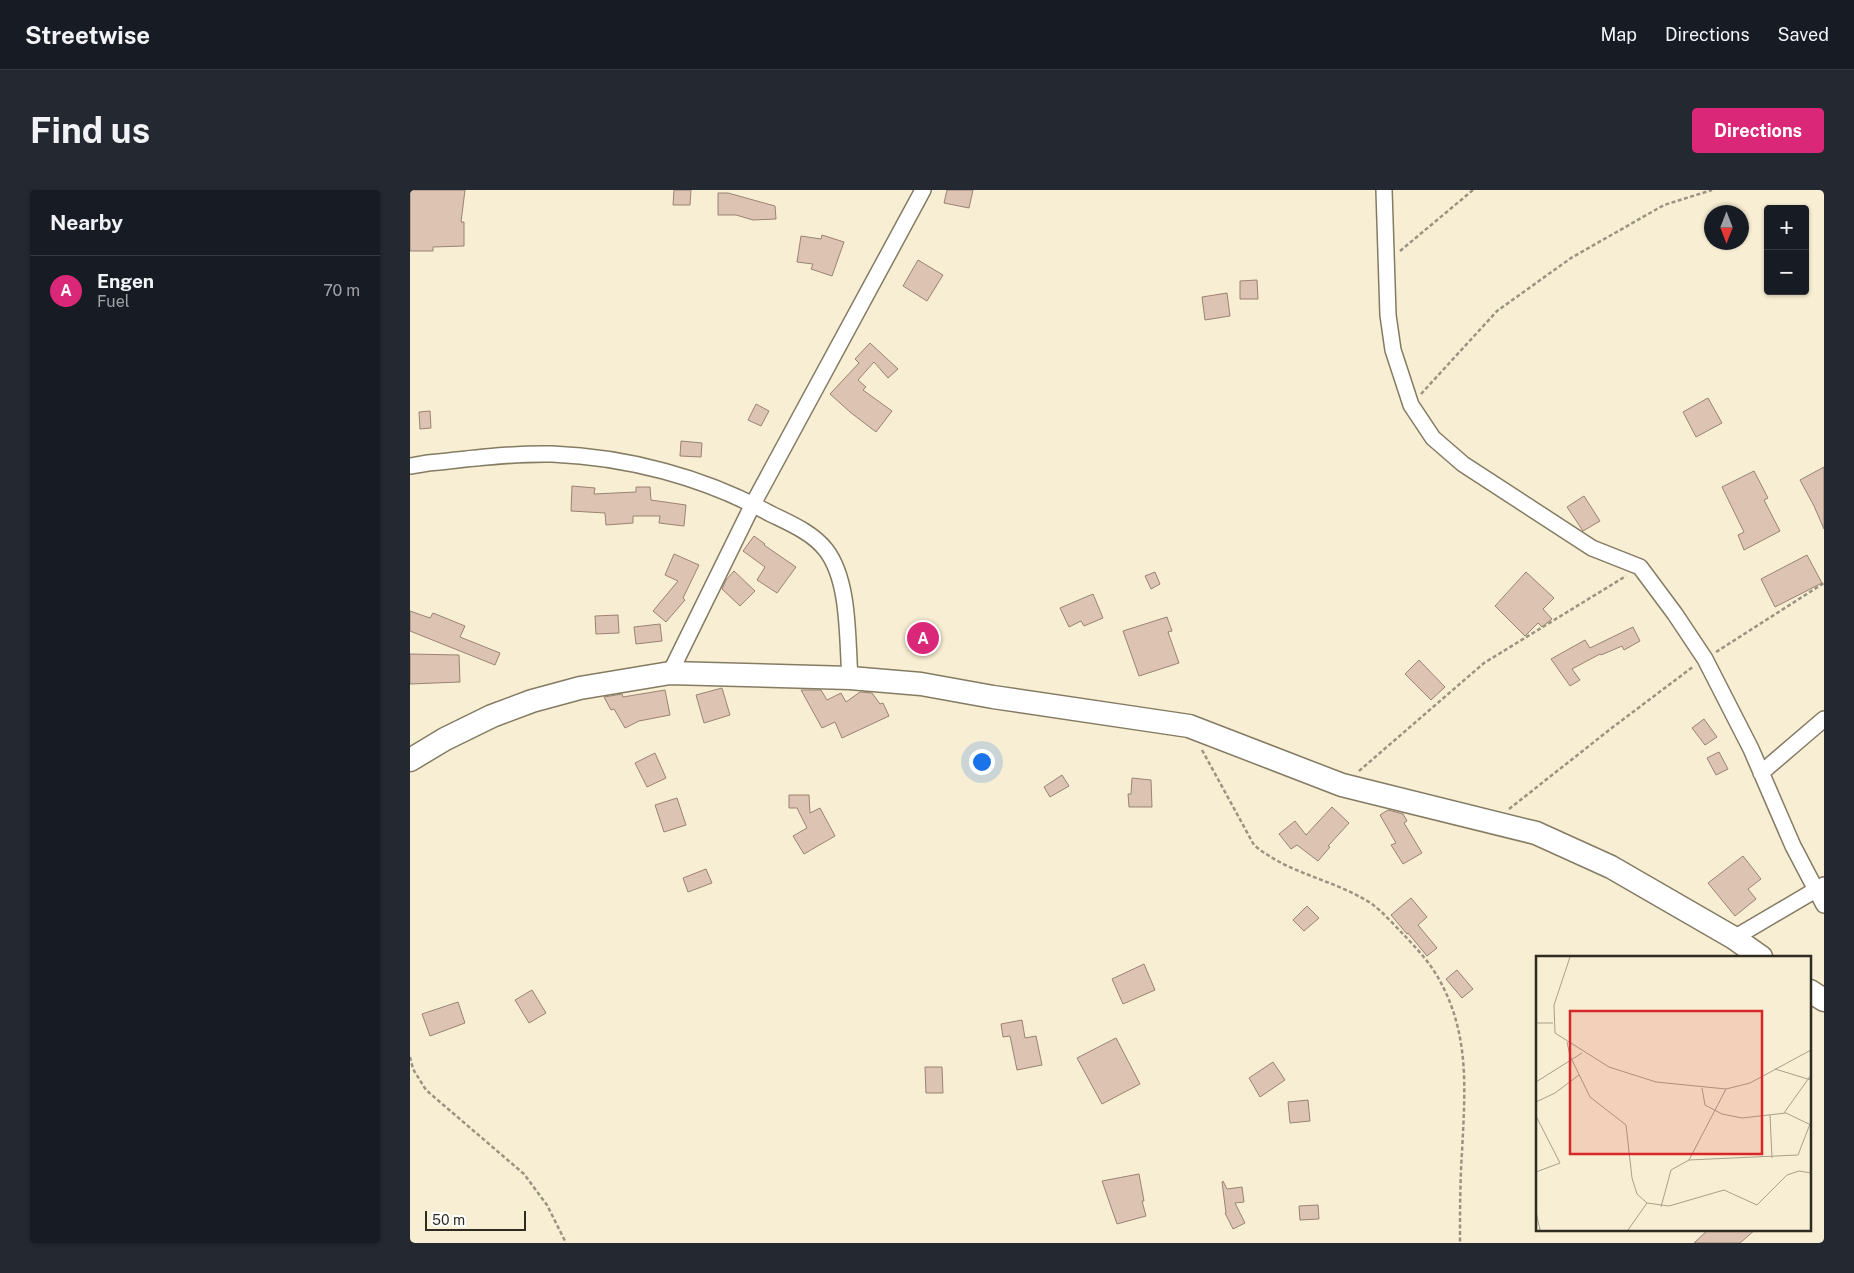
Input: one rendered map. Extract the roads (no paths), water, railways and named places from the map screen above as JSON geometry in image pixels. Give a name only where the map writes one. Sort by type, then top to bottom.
[{"type":"main road","points":[[410,760],[492,716],[532,701],[580,688],[670,673],[850,678],[921,684],[993,697],[1189,726],[1342,785],[1536,833],[1611,866],[1734,938],[1760,956]]},
{"type":"main road","points":[[1812,991],[1824,1000]]},
{"type":"street","points":[[670,673],[753,504],[923,190]]},
{"type":"street","points":[[1384,190],[1388,315],[1393,350],[1411,405],[1433,438],[1463,464],[1592,548],[1640,567],[1705,659],[1761,773],[1793,846],[1820,887],[1824,905]]},
{"type":"street","points":[[410,466],[481,458],[552,454],[616,461],[665,471],[697,481],[753,504],[810,534],[826,550],[841,582],[845,605],[850,678]]},
{"type":"street","points":[[1761,773],[1824,719]]},
{"type":"street","points":[[1734,938],[1820,887]]},
{"type":"place","name":"Engen","points":[[923,638]]}]
